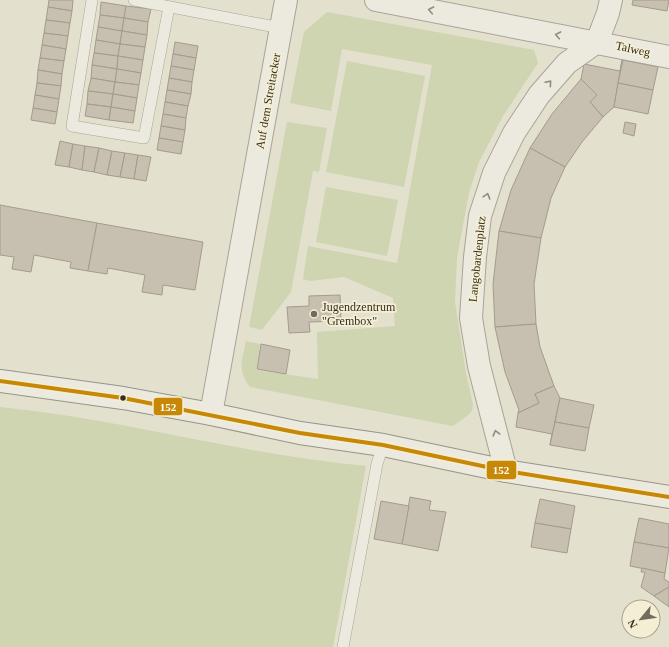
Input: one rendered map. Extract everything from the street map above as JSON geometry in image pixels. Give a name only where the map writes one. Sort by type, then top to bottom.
[{"type":"street","name":"Auf dem Streitacker","points":[[211,414],[286,0]]},
{"type":"street","points":[[376,0],[597,42],[608,13],[611,0]]},
{"type":"street","name":"Talweg","points":[[597,42],[669,57]]},
{"type":"street","name":"Langobardenplatz","points":[[506,471],[479,366],[471,318],[475,257],[480,216],[494,173],[514,133],[539,95],[567,63],[597,42]]},
{"type":"street","points":[[0,381],[123,398],[211,414],[300,433],[383,445],[506,471],[669,497]]},
{"type":"lane","points":[[92,0],[72,126],[144,138],[169,7]]},
{"type":"lane","points":[[134,0],[281,28]]},
{"type":"lane","points":[[343,647],[377,464],[383,445]]},
{"type":"green space","points":[[327,12],[534,50],[538,63],[503,116],[479,162],[469,193],[457,257],[455,302],[466,373],[473,405],[472,411],[453,426],[250,387],[243,375],[242,360],[246,341],[260,344],[256,370],[318,379],[317,332],[395,326],[393,298],[344,277],[310,281],[303,279],[308,246],[397,263],[432,65],[342,49],[331,111],[290,103],[304,32]]},
{"type":"green space","points":[[347,61],[425,76],[404,187],[326,172]]},
{"type":"green space","points":[[287,122],[327,128],[319,172],[313,171],[291,292],[262,330],[249,327]]},
{"type":"green space","points":[[326,187],[398,200],[387,256],[316,242]]},
{"type":"green space","points":[[0,407],[92,420],[274,454],[366,466],[333,647],[0,647]]},
{"type":"building","points":[[49,0],[73,0],[72,11],[48,7]]},
{"type":"building","points":[[633,0],[669,0],[667,11],[632,5]]},
{"type":"building","points":[[101,2],[126,6],[124,18],[100,15]]},
{"type":"building","points":[[126,6],[151,9],[148,22],[124,18]]},
{"type":"building","points":[[48,7],[72,11],[70,23],[46,20]]},
{"type":"building","points":[[100,15],[124,18],[122,31],[98,27]]},
{"type":"building","points":[[124,18],[148,22],[147,35],[122,31]]},
{"type":"building","points":[[46,20],[70,23],[68,36],[44,33]]},
{"type":"building","points":[[98,27],[122,31],[120,44],[96,40]]},
{"type":"building","points":[[122,31],[147,35],[145,47],[120,44]]},
{"type":"building","points":[[44,33],[68,36],[66,49],[42,45]]},
{"type":"building","points":[[96,40],[120,44],[118,56],[94,53]]},
{"type":"building","points":[[175,42],[198,46],[196,58],[173,54]]},
{"type":"building","points":[[120,44],[145,47],[143,60],[118,56]]},
{"type":"building","points":[[42,45],[66,49],[64,61],[40,58]]},
{"type":"building","points":[[94,53],[118,56],[117,69],[92,65]]},
{"type":"building","points":[[173,54],[196,58],[194,70],[171,66]]},
{"type":"building","points":[[118,56],[143,60],[141,73],[117,69]]},
{"type":"building","points":[[40,58],[64,61],[62,74],[38,70]]},
{"type":"building","points":[[622,60],[614,107],[603,117],[590,102],[597,95],[581,79],[584,64],[620,71]]},
{"type":"building","points":[[623,60],[658,67],[653,90],[618,83]]},
{"type":"building","points":[[92,65],[117,69],[115,82],[91,78]]},
{"type":"building","points":[[171,66],[194,70],[192,82],[169,78]]},
{"type":"building","points":[[117,69],[141,73],[139,85],[115,82]]},
{"type":"building","points":[[38,70],[62,74],[61,86],[37,83]]},
{"type":"building","points":[[91,78],[115,82],[113,94],[88,91]]},
{"type":"building","points":[[169,78],[192,82],[191,94],[167,90]]},
{"type":"building","points":[[581,79],[597,95],[590,102],[603,117],[582,142],[565,167],[530,148],[552,114]]},
{"type":"building","points":[[115,82],[139,85],[137,98],[113,94]]},
{"type":"building","points":[[37,83],[61,86],[59,99],[35,95]]},
{"type":"building","points":[[618,83],[653,90],[648,114],[614,107]]},
{"type":"building","points":[[167,90],[191,94],[188,106],[165,102]]},
{"type":"building","points":[[88,91],[113,94],[111,107],[87,104]]},
{"type":"building","points":[[113,94],[137,98],[135,111],[111,107]]},
{"type":"building","points":[[35,95],[59,99],[57,112],[33,108]]},
{"type":"building","points":[[165,102],[188,106],[186,118],[163,114]]},
{"type":"building","points":[[87,104],[111,107],[109,120],[85,116]]},
{"type":"building","points":[[111,107],[135,111],[133,123],[109,120]]},
{"type":"building","points":[[33,108],[57,112],[55,124],[31,120]]},
{"type":"building","points":[[163,114],[186,118],[185,130],[161,126]]},
{"type":"building","points":[[625,122],[636,124],[634,136],[623,133]]},
{"type":"building","points":[[161,126],[185,130],[183,142],[159,138]]},
{"type":"building","points":[[159,138],[183,142],[181,154],[157,150]]},
{"type":"building","points":[[60,141],[73,144],[69,167],[55,165]]},
{"type":"building","points":[[73,144],[85,146],[82,170],[69,167]]},
{"type":"building","points":[[85,146],[99,148],[94,172],[82,170]]},
{"type":"building","points":[[99,148],[112,151],[107,175],[94,172]]},
{"type":"building","points":[[530,148],[565,167],[551,198],[541,238],[499,231],[511,190]]},
{"type":"building","points":[[112,151],[125,153],[120,177],[107,175]]},
{"type":"building","points":[[125,153],[138,155],[134,179],[120,177]]},
{"type":"building","points":[[138,155],[151,157],[146,181],[134,179]]},
{"type":"building","points":[[0,205],[97,223],[88,271],[70,268],[71,262],[34,255],[31,272],[12,269],[14,257],[0,255]]},
{"type":"building","points":[[97,223],[203,242],[195,290],[163,285],[162,295],[142,292],[145,275],[108,268],[107,274],[88,271]]},
{"type":"building","points":[[499,231],[541,238],[534,284],[536,324],[495,327],[493,284]]},
{"type":"building","name":"Jugendzentrum \"Grembox\"","points":[[340,295],[341,321],[309,322],[310,332],[289,333],[287,307],[309,306],[309,296]]},
{"type":"building","points":[[536,324],[540,347],[554,386],[535,394],[539,403],[518,413],[519,410],[505,372],[495,327]]},
{"type":"building","points":[[261,344],[290,350],[286,374],[257,369]]},
{"type":"building","points":[[554,386],[560,398],[550,445],[552,434],[516,427],[518,413],[539,403],[535,394]]},
{"type":"building","points":[[560,398],[594,405],[589,428],[555,422]]},
{"type":"building","points":[[555,422],[589,428],[585,451],[550,445]]},
{"type":"building","points":[[410,497],[431,501],[429,510],[446,512],[438,551],[402,544]]},
{"type":"building","points":[[540,499],[575,506],[571,529],[535,523]]},
{"type":"building","points":[[381,501],[409,506],[402,544],[374,539]]},
{"type":"building","points":[[639,518],[669,524],[669,548],[634,542]]},
{"type":"building","points":[[535,523],[571,529],[567,553],[531,547]]},
{"type":"building","points":[[634,542],[669,548],[665,573],[630,566]]},
{"type":"building","points":[[642,568],[665,573],[664,579],[669,582],[669,587],[654,596],[641,587],[645,572],[641,572]]},
{"type":"building","points":[[669,587],[669,607],[661,601],[661,599],[654,596]]},
{"type":"transit line","name":"152","points":[[0,381],[123,398],[300,433],[383,445],[506,471],[669,497]]},
{"type":"place","name":"Jugendzentrum \"Grembox\"","points":[[314,314]]}]
